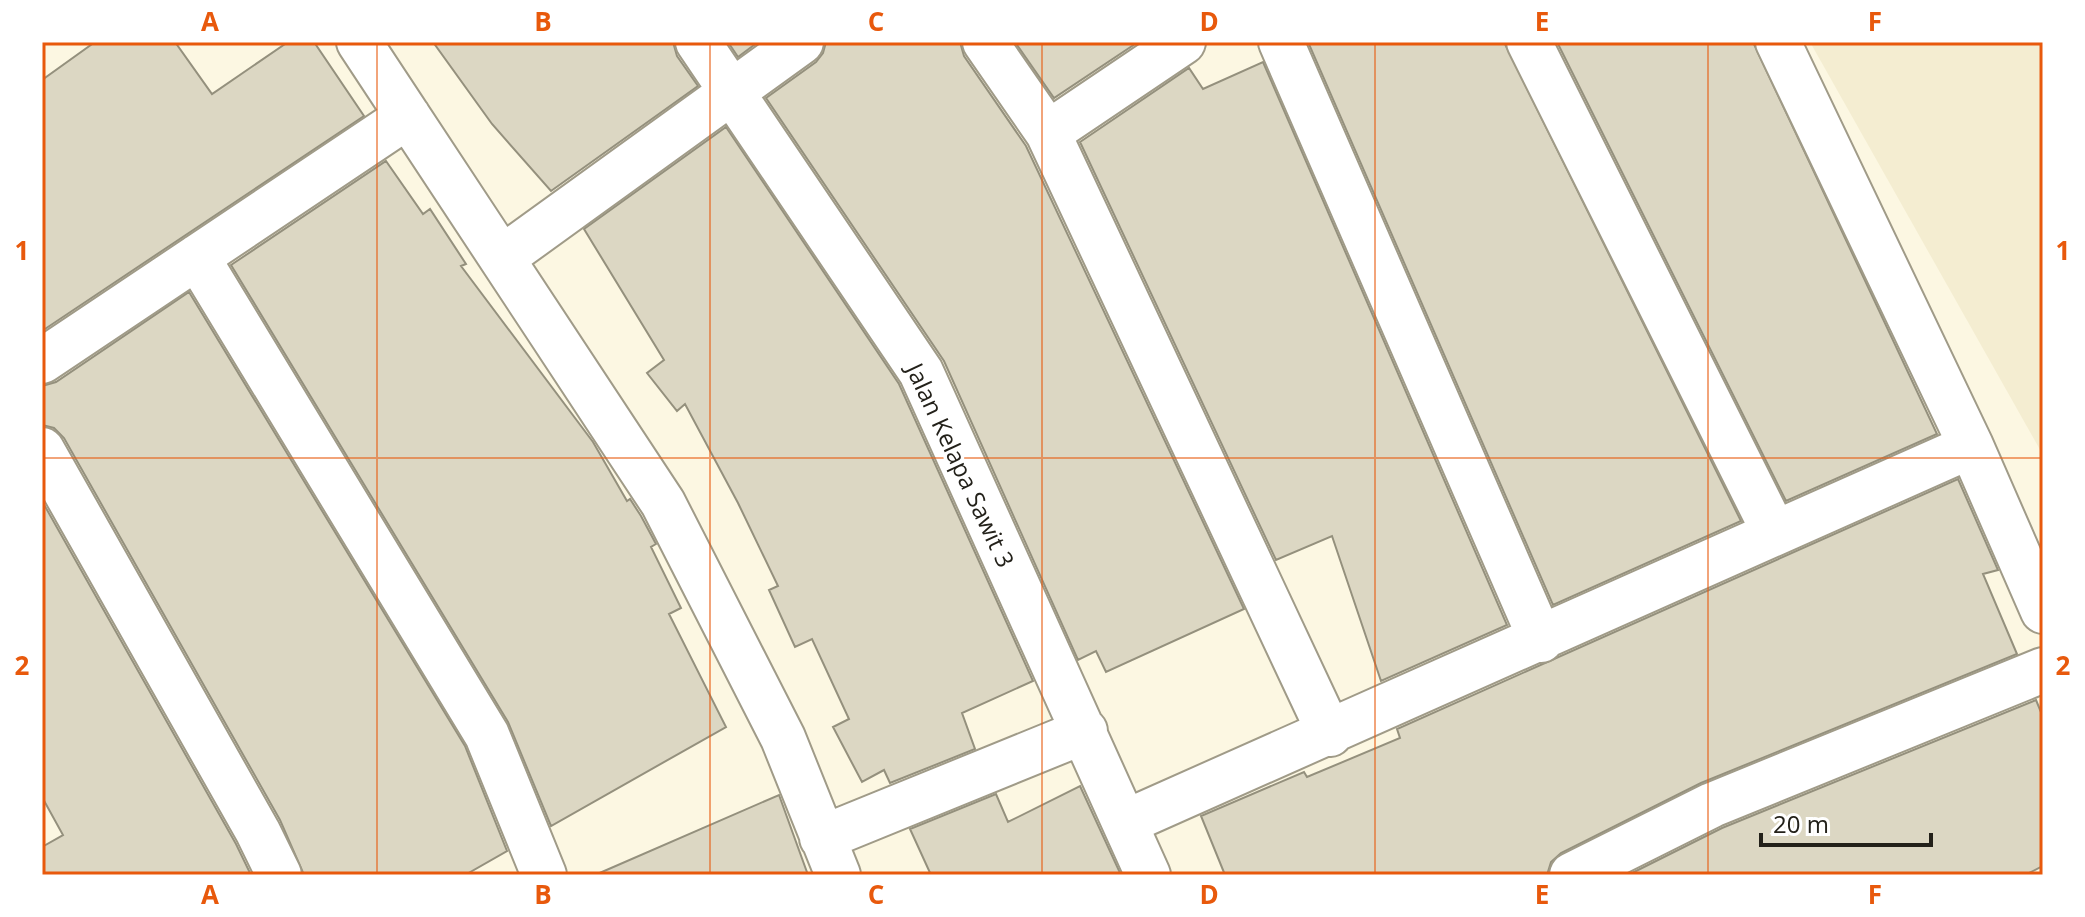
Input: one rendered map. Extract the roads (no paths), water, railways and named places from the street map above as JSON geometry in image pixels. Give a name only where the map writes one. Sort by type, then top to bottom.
[{"type":"street","points":[[359,42],[663,503],[783,738],[830,856],[1085,731]]},
{"type":"street","name":"Jalan Kelapa Sawit 3","points":[[698,42],[921,372],[1148,875]]},
{"type":"street","points":[[502,258],[801,42]]},
{"type":"street","points":[[985,42],[1048,133],[1330,734]]},
{"type":"street","points":[[1048,133],[1183,42]]},
{"type":"street","points":[[1281,42],[1541,640]]},
{"type":"street","points":[[1529,42],[1774,532]]},
{"type":"street","points":[[1778,42],[1971,446],[2043,611]]},
{"type":"street","points":[[42,361],[408,116]]},
{"type":"street","points":[[197,257],[487,735],[544,875]]},
{"type":"street","points":[[1126,822],[1330,734],[1971,446]]},
{"type":"street","points":[[42,450],[251,818],[279,875]]},
{"type":"street","points":[[1572,875],[1712,805],[2043,670]]}]
